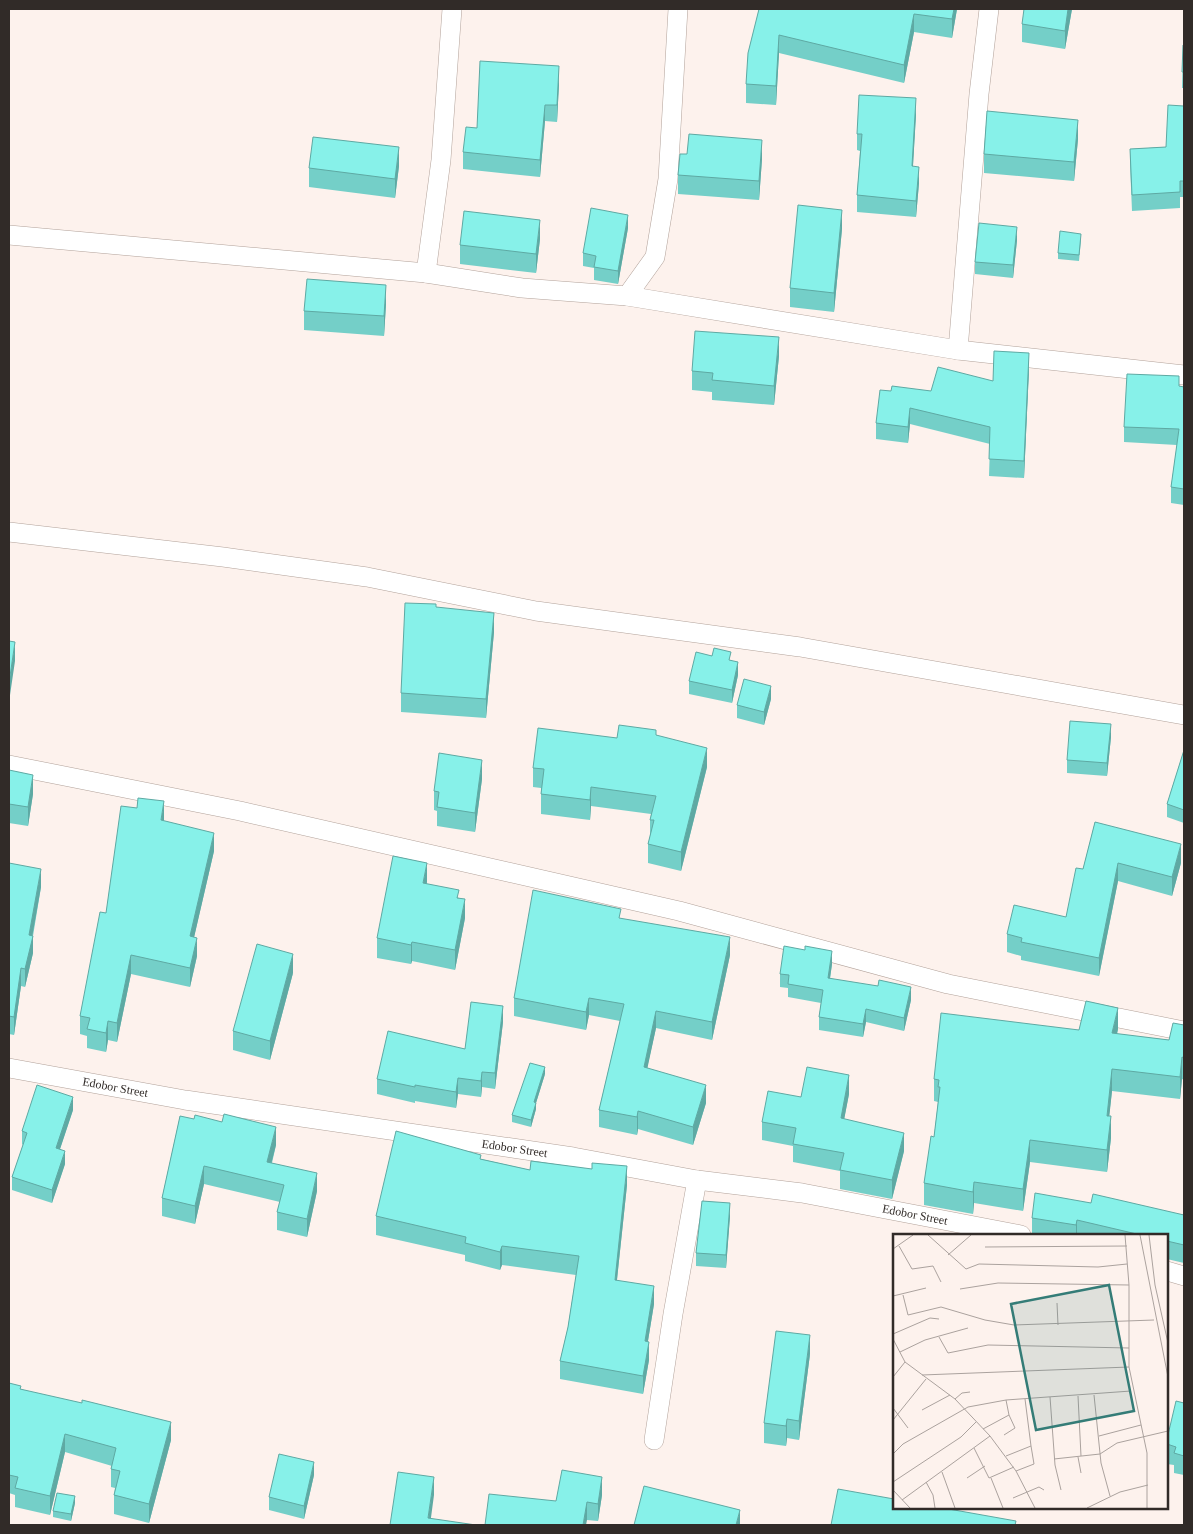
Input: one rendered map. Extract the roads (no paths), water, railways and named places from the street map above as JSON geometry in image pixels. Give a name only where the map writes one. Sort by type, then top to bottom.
[{"type":"street","points":[[426,272],[441,160],[452,9]]},
{"type":"street","points":[[627,296],[655,257],[668,179],[678,9]]},
{"type":"street","points":[[958,350],[979,94],[988,9]]},
{"type":"street","points":[[9,235],[426,272],[522,288],[627,296],[958,350],[1184,375]]},
{"type":"street","points":[[9,532],[223,557],[367,577],[536,612],[800,647],[1184,715]]},
{"type":"street","points":[[9,765],[259,816],[679,911],[948,984],[1184,1031]]},
{"type":"street","name":"Edobor Street","points":[[9,1068],[185,1100],[573,1157],[697,1180],[802,1193],[1016,1234]]},
{"type":"street","points":[[654,1440],[673,1314],[697,1180]]},
{"type":"street","points":[[1168,1271],[1184,1276]]}]
